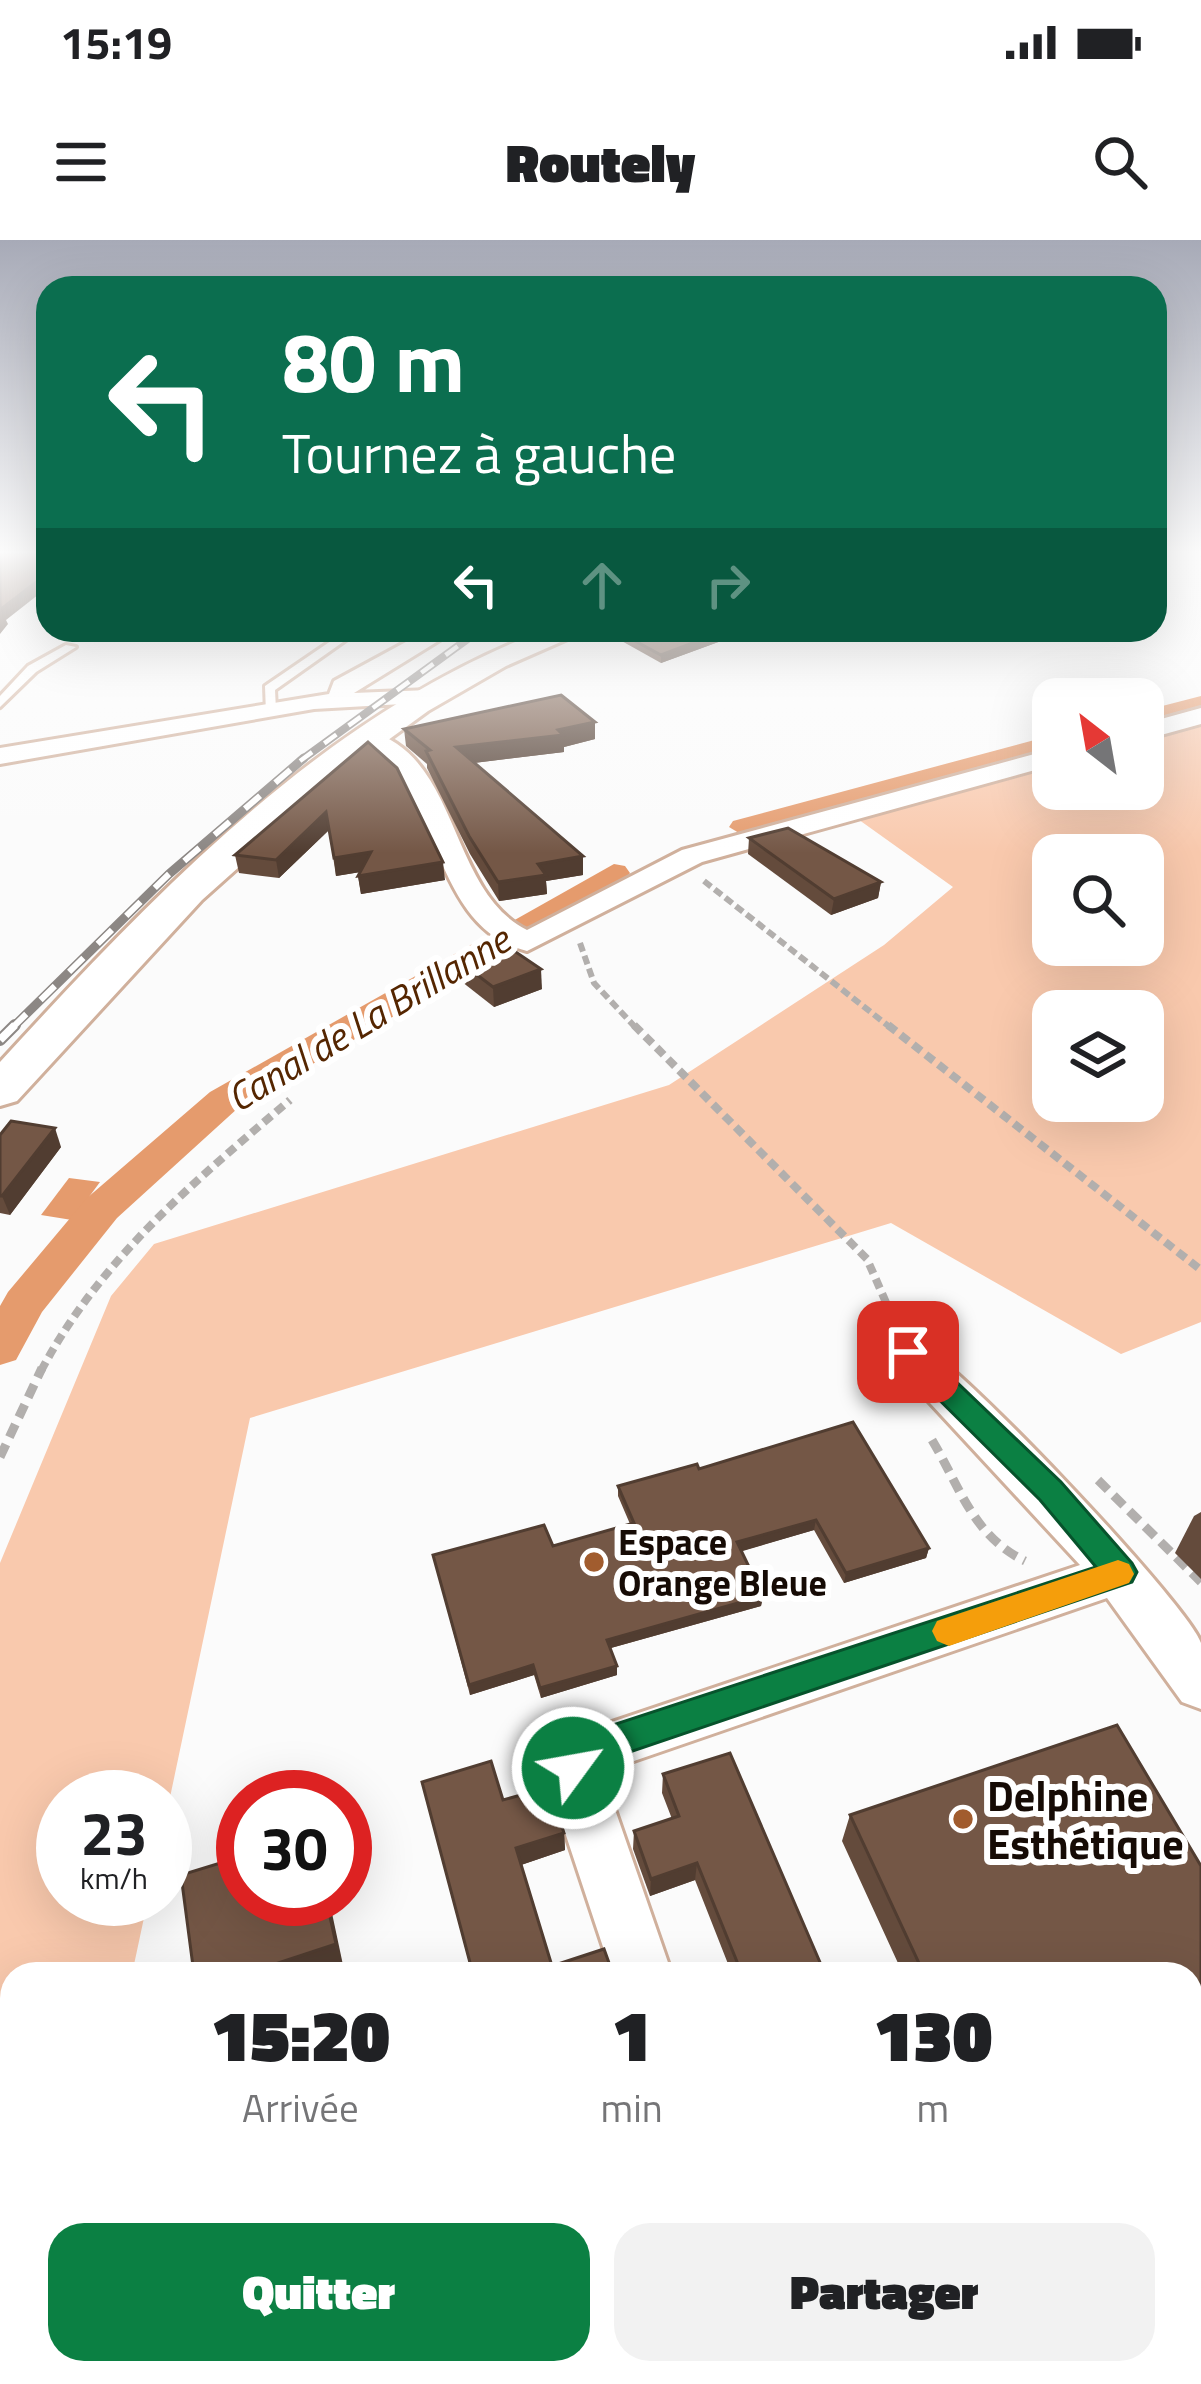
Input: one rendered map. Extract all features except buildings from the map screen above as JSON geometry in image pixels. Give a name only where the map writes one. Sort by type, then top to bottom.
[{"type":"street","points":[[342,698],[343,686],[404,653]]},
{"type":"street","points":[[0,1091],[139,938],[368,739],[429,697],[510,653]]},
{"type":"street","points":[[0,755],[342,698],[429,697]]},
{"type":"street","points":[[1164,726],[1201,716]]},
{"type":"street","points":[[368,739],[401,762],[506,934],[535,941],[679,861],[1032,763]]},
{"type":"street","points":[[908,1352],[1051,1491],[1108,1578],[1201,1685]]},
{"type":"street","points":[[638,1962],[574,1775],[574,1759],[580,1754],[1108,1578]]},
{"type":"lane","points":[[0,703],[32,669],[60,653]]},
{"type":"lane","points":[[270,710],[269,689],[321,653]]},
{"type":"path","points":[[679,861],[1201,1270]]},
{"type":"path","points":[[560,927],[578,939],[594,983],[751,1148],[867,1259],[908,1352]]},
{"type":"path","points":[[0,1456],[71,1318],[101,1278],[184,1191],[290,1100]]},
{"type":"path","points":[[941,1424],[926,1431],[947,1463],[967,1513],[1003,1553],[1108,1578]]},
{"type":"path","points":[[1088,1472],[1201,1582]]},
{"type":"shaded area","points":[[1201,725],[1201,1322],[1121,1354],[891,1223],[250,1418],[176,1770],[36,1770],[36,1926],[142,1926],[135,1962],[0,1962],[0,1563],[111,1296],[154,1244],[669,1085],[884,945],[953,887],[855,817],[1032,771],[1032,810],[1164,810],[1164,735]]},
{"type":"shaded area","points":[[69,1178],[100,1182],[72,1220],[41,1215]]},
{"type":"waterway","name":"Canal de La Brillanne","points":[[1164,714],[1201,704]]},
{"type":"waterway","name":"Canal de La Brillanne","points":[[744,827],[1032,749]]},
{"type":"waterway","name":"Canal de La Brillanne","points":[[0,1348],[24,1303],[102,1208],[224,1100],[614,873]]},
{"type":"railway","points":[[303,759],[448,653]]},
{"type":"railway","points":[[12,1028],[169,874],[303,759]]},
{"type":"railway","points":[[300,761],[303,759]]},
{"type":"railway","points":[[12,1028],[15,1025]]},
{"type":"railway","points":[[0,1040],[12,1028]]},
{"type":"slow traffic","points":[[949,1631],[1118,1574]]},
{"type":"place","name":"Espace Orange Bleue","points":[[594,1562]]},
{"type":"place","name":"Delphine Esthétique","points":[[963,1819]]},
{"type":"route","points":[[573,1768],[574,1759],[589,1749],[1121,1572],[1051,1491],[908,1352]]}]
